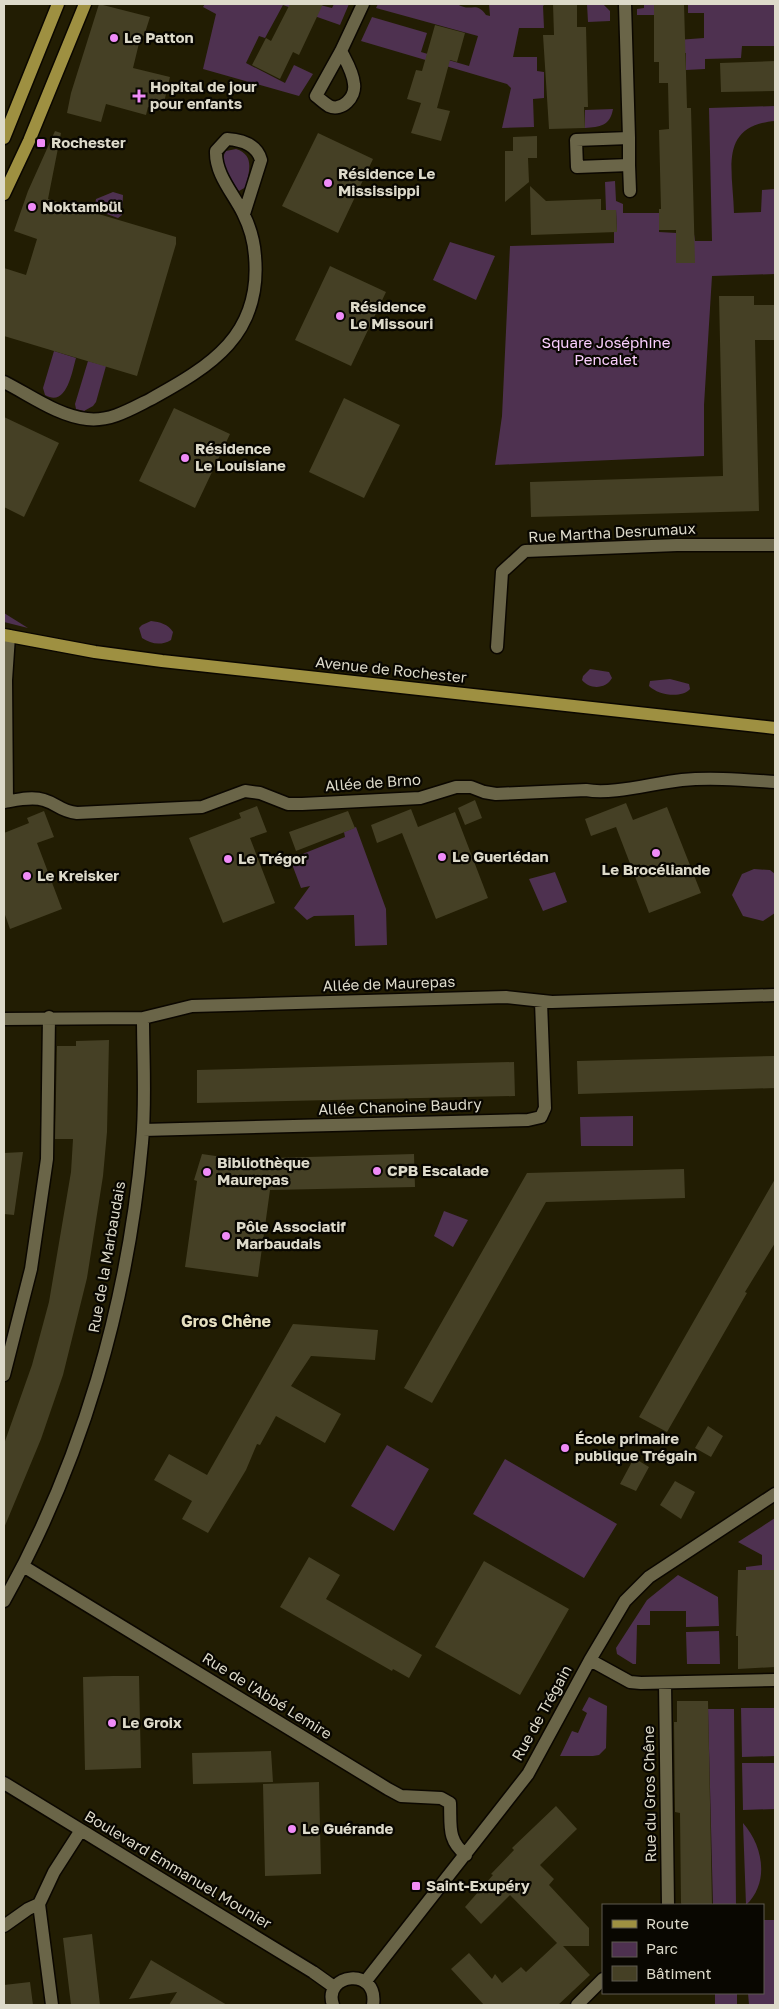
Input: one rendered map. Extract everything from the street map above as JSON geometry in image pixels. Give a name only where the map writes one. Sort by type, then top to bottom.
[{"type":"main road","points":[[4,138],[58,4]]},
{"type":"main road","points":[[4,194],[29,141],[85,4]]},
{"type":"main road","name":"Avenue de Rochester","points":[[6,635],[95,652],[171,662],[775,728]]},
{"type":"street","points":[[341,51],[363,4]]},
{"type":"street","points":[[625,4],[630,191]]},
{"type":"street","points":[[629,138],[576,140],[577,167],[630,165]]},
{"type":"street","points":[[4,382],[64,412],[76,417],[93,420],[112,417],[127,411],[201,369],[222,354],[236,335],[246,318],[253,293],[255,258],[252,235],[244,214],[216,164],[216,152],[227,139],[239,140],[251,145],[259,152],[261,160],[244,214]]},
{"type":"street","name":"Rue Martha Desrumaux","points":[[497,647],[502,572],[525,551],[677,545],[775,545]]},
{"type":"street","name":"Allée de Brno","points":[[6,635],[5,802],[37,798],[47,801],[62,811],[77,813],[202,807],[245,791],[260,793],[288,804],[302,804],[420,798],[456,787],[471,787],[496,794],[586,790],[601,793],[650,783],[685,780],[775,782]]},
{"type":"street","name":"Allée de Maurepas","points":[[4,1019],[49,1017],[143,1018],[192,1006],[506,997],[541,1002],[775,995]]},
{"type":"street","name":"Allée Chanoine Baudry","points":[[143,1130],[528,1120],[541,1117],[545,1108],[541,1002]]},
{"type":"street","points":[[4,1375],[29,1277],[47,1159],[49,1017]]},
{"type":"street","name":"Rue de la Marbaudais","points":[[4,1601],[23,1566],[81,1428],[111,1332],[132,1221],[143,1130],[143,1018]]},
{"type":"street","name":"Rue de Trégain","points":[[365,1982],[528,1774],[625,1600],[649,1577],[775,1494]]},
{"type":"street","name":"Rue de l'Abbé Lemire","points":[[23,1566],[388,1790],[401,1796],[441,1798],[450,1803],[451,1839],[456,1848],[466,1855]]},
{"type":"street","points":[[590,1660],[630,1682],[775,1680]]},
{"type":"street","name":"Rue du Gros Chêne","points":[[665,1683],[668,1904]]},
{"type":"street","name":"Boulevard Emmanuel Mounier","points":[[4,1783],[313,1972],[334,1987]]},
{"type":"street","points":[[52,2005],[39,1904],[54,1872],[81,1830]]},
{"type":"street","points":[[4,1926],[28,1908],[39,1904]]},
{"type":"street","points":[[333,2005],[332,1994],[334,1987],[339,1982],[352,1978],[365,1982],[372,1992],[373,2005]]},
{"type":"street","points":[[577,2005],[602,1980]]},
{"type":"green space","points":[[205,4],[316,4],[332,8],[334,4],[349,4],[340,25],[283,5],[265,38],[259,36],[246,63],[285,83],[294,65],[313,74],[299,96],[203,69],[216,14],[203,7]]},
{"type":"green space","points":[[378,4],[457,4],[479,8],[486,15],[490,16],[489,4],[545,4],[543,6],[544,28],[519,28],[513,57],[537,57],[537,71],[544,72],[544,98],[533,99],[534,127],[502,128],[511,88],[507,84],[361,41],[372,17],[427,33],[421,52],[469,66],[478,36],[376,8]]},
{"type":"green space","points":[[587,4],[603,4],[610,11],[610,21],[588,22]]},
{"type":"green space","points":[[644,4],[654,4],[654,15],[637,15],[637,9],[644,8]]},
{"type":"green space","points":[[688,4],[775,4],[775,46],[742,46],[741,58],[705,59],[705,69],[686,70],[686,53],[677,53],[677,40],[704,38],[704,13],[688,13]]},
{"type":"green space","name":"Square Joséphine Pencalet","points":[[775,106],[775,121],[757,125],[744,131],[737,141],[733,153],[732,166],[734,213],[761,212],[762,190],[775,189],[775,274],[712,276],[704,405],[704,456],[495,465],[502,416],[510,246],[614,243],[614,232],[617,231],[616,210],[606,210],[605,182],[615,181],[616,201],[623,204],[623,213],[659,213],[659,232],[694,234],[695,241],[712,241],[709,108]]},
{"type":"green space","points":[[613,109],[612,115],[607,122],[595,127],[585,128],[585,110]]},
{"type":"green space","points":[[236,149],[246,155],[249,164],[246,187],[239,191],[226,172],[223,161],[226,151]]},
{"type":"green space","points":[[113,192],[123,195],[122,215],[118,218],[101,212],[95,205],[96,199]]},
{"type":"green space","points":[[450,242],[495,256],[476,300],[433,280]]},
{"type":"green space","points":[[54,351],[76,358],[67,386],[59,397],[52,398],[45,395],[43,388]]},
{"type":"green space","points":[[88,361],[106,366],[96,402],[84,411],[76,409],[75,404]]},
{"type":"green space","points":[[4,613],[28,628],[4,622]]},
{"type":"green space","points":[[151,621],[169,627],[173,632],[171,640],[156,644],[142,638],[139,628]]},
{"type":"green space","points":[[590,669],[609,672],[612,678],[602,686],[593,687],[582,680],[583,676]]},
{"type":"green space","points":[[670,679],[689,684],[690,689],[681,694],[669,695],[658,692],[649,686],[650,681]]},
{"type":"green space","points":[[356,827],[386,909],[387,945],[355,946],[354,915],[314,916],[307,920],[294,908],[310,886],[301,888],[290,859],[345,837],[344,832]]},
{"type":"green space","points":[[754,869],[770,870],[775,874],[775,913],[763,921],[743,916],[732,895],[742,874]]},
{"type":"green space","points":[[555,872],[567,902],[543,911],[529,879]]},
{"type":"green space","points":[[633,1116],[633,1146],[581,1146],[580,1117]]},
{"type":"green space","points":[[444,1211],[468,1220],[453,1247],[434,1236]]},
{"type":"green space","points":[[387,1445],[429,1469],[394,1531],[351,1506]]},
{"type":"green space","points":[[505,1459],[617,1524],[584,1578],[473,1514]]},
{"type":"green space","points":[[775,1518],[775,1570],[746,1570],[746,1567],[762,1565],[762,1555],[738,1542]]},
{"type":"green space","points":[[678,1575],[718,1597],[719,1626],[686,1627],[686,1611],[650,1611],[650,1625],[637,1625],[636,1664],[617,1654],[616,1648],[647,1600]]},
{"type":"green space","points":[[719,1631],[720,1664],[687,1664],[686,1632]]},
{"type":"green space","points":[[589,1697],[607,1706],[606,1748],[599,1755],[560,1756],[572,1731],[578,1733],[587,1713],[582,1710]]},
{"type":"green space","points":[[741,1708],[775,1708],[775,1756],[742,1757]]},
{"type":"green space","points":[[708,1709],[734,1709],[736,1904],[713,1904]]},
{"type":"green space","points":[[742,1763],[775,1763],[775,1809],[743,1810]]},
{"type":"green space","points":[[743,1823],[755,1842],[761,1864],[758,1886],[754,1896],[746,1904]]},
{"type":"green space","points":[[764,1920],[775,1920],[775,2005],[749,2005],[748,1994],[764,1994]]},
{"type":"green space","points":[[715,1994],[737,1994],[737,2005],[715,2005]]},
{"type":"building","points":[[99,4],[150,17],[144,36],[141,35],[133,68],[170,77],[162,111],[148,107],[146,115],[106,104],[101,122],[67,113],[71,93]]},
{"type":"building","points":[[290,4],[323,4],[299,55],[293,52],[280,79],[252,65],[266,38],[271,41]]},
{"type":"building","points":[[553,4],[577,4],[577,27],[586,27],[588,107],[584,107],[585,128],[549,129],[543,35],[554,35]]},
{"type":"building","points":[[654,4],[684,4],[687,108],[691,108],[695,263],[676,263],[676,230],[659,230],[659,209],[661,209],[659,130],[669,129],[668,83],[659,83],[659,62],[654,62]]},
{"type":"building","points":[[435,25],[465,33],[457,62],[450,60],[437,108],[450,111],[441,141],[411,133],[421,103],[407,99],[416,70],[422,71]]},
{"type":"building","points":[[775,61],[775,91],[721,92],[720,63]]},
{"type":"building","points":[[55,131],[61,133],[48,199],[176,237],[176,244],[137,376],[4,336],[4,268],[26,275],[37,239],[14,231],[28,191]]},
{"type":"building","name":"Résidence Le Mississippi","points":[[318,133],[373,159],[338,233],[282,206]]},
{"type":"building","points":[[537,136],[537,158],[528,158],[529,182],[505,202],[505,151],[513,151],[513,137]]},
{"type":"building","points":[[530,186],[546,201],[601,199],[601,210],[616,210],[617,232],[531,235]]},
{"type":"building","name":"Résidence Le Missouri","points":[[330,266],[386,292],[351,366],[295,340]]},
{"type":"building","points":[[719,296],[754,296],[754,305],[775,305],[775,340],[755,340],[759,511],[531,517],[530,482],[723,476]]},
{"type":"building","points":[[344,398],[400,425],[364,498],[309,472]]},
{"type":"building","name":"Résidence Le Louisiane","points":[[174,408],[230,434],[195,508],[139,481]]},
{"type":"building","points":[[4,417],[59,443],[24,517],[4,507]]},
{"type":"building","points":[[475,800],[482,818],[465,825],[458,808]]},
{"type":"building","name":"Le Brocéliande","points":[[626,803],[633,820],[667,807],[701,893],[649,913],[616,827],[591,836],[585,819]]},
{"type":"building","name":"Le Trégor","points":[[257,806],[267,832],[250,838],[275,903],[223,923],[189,838],[241,818],[239,813]]},
{"type":"building","name":"Le Guerlédan","points":[[411,809],[418,827],[455,812],[488,898],[436,919],[402,833],[377,843],[371,825]]},
{"type":"building","name":"Le Kreisker","points":[[44,811],[54,837],[37,843],[62,909],[10,929],[4,912],[4,833],[29,823],[27,818]]},
{"type":"building","points":[[348,811],[355,828],[296,851],[289,832]]},
{"type":"building","points":[[109,1040],[107,1132],[103,1176],[87,1278],[63,1375],[41,1439],[4,1528],[4,1444],[32,1365],[49,1302],[71,1172],[73,1139],[55,1139],[57,1046],[76,1046],[76,1041]]},
{"type":"building","points":[[775,1056],[775,1088],[578,1094],[577,1061]]},
{"type":"building","points":[[514,1062],[515,1096],[197,1103],[197,1070]]},
{"type":"building","points":[[23,1152],[14,1215],[4,1214],[4,1153]]},
{"type":"building","name":"Pôle Associatif Marbaudais","points":[[202,1154],[236,1159],[414,1154],[415,1187],[270,1190],[258,1277],[185,1267],[197,1181],[194,1180]]},
{"type":"building","points":[[684,1169],[685,1198],[546,1202],[432,1403],[404,1388],[527,1173]]},
{"type":"building","points":[[775,1179],[775,1243],[745,1292],[747,1293],[667,1432],[639,1417]]},
{"type":"building","points":[[293,1324],[378,1330],[375,1360],[311,1356],[291,1386],[341,1414],[325,1443],[276,1416],[260,1445],[257,1444],[246,1470],[208,1533],[182,1519],[192,1501],[154,1480],[169,1454],[207,1475]]},
{"type":"building","points":[[708,1426],[723,1436],[711,1457],[695,1448]]},
{"type":"building","points":[[634,1458],[649,1467],[636,1491],[620,1484]]},
{"type":"building","points":[[675,1481],[695,1492],[681,1519],[660,1505]]},
{"type":"building","points":[[309,1557],[340,1575],[326,1599],[422,1655],[409,1678],[393,1669],[392,1671],[280,1607]]},
{"type":"building","points":[[484,1561],[569,1609],[520,1695],[435,1647]]},
{"type":"building","points":[[738,1570],[775,1570],[775,1667],[738,1669],[738,1636],[736,1636]]},
{"type":"building","name":"Le Groix","points":[[139,1676],[141,1768],[85,1770],[83,1677]]},
{"type":"building","points":[[677,1701],[708,1701],[712,1904],[681,1903],[680,1813],[675,1812],[674,1722],[677,1722]]},
{"type":"building","points":[[271,1751],[273,1782],[193,1784],[192,1753]]},
{"type":"building","name":"Le Guérande","points":[[319,1782],[321,1874],[265,1876],[263,1784]]},
{"type":"building","points":[[556,1806],[577,1829],[540,1865],[554,1879],[549,1885],[589,1928],[589,1946],[563,1946],[590,1975],[558,2005],[484,2005],[451,1969],[469,1953],[492,1979],[495,1974],[502,1983],[521,1967],[526,1972],[557,1943],[510,1895],[481,1924],[465,1907],[493,1875],[491,1874],[514,1850],[512,1848]]},
{"type":"building","points":[[92,1934],[100,2005],[71,2005],[63,1938]]},
{"type":"building","points":[[151,1960],[227,2005],[169,2005],[177,1992],[129,1999]]},
{"type":"building","points":[[30,1982],[33,2005],[4,2005],[4,1985]]},
{"type":"place","name":"Le Patton","points":[[114,38]]},
{"type":"place","name":"Hopital de jour pour enfants","points":[[139,96]]},
{"type":"place","name":"Rochester","points":[[41,143]]},
{"type":"place","name":"Résidence Le Mississippi","points":[[328,183]]},
{"type":"place","name":"Noktambül","points":[[32,207]]},
{"type":"place","name":"Résidence Le Missouri","points":[[340,316]]},
{"type":"place","name":"Résidence Le Louisiane","points":[[185,458]]},
{"type":"place","name":"Le Brocéliande","points":[[656,853]]},
{"type":"place","name":"Le Guerlédan","points":[[442,857]]},
{"type":"place","name":"Le Trégor","points":[[228,859]]},
{"type":"place","name":"Le Kreisker","points":[[27,876]]},
{"type":"place","name":"CPB Escalade","points":[[377,1171]]},
{"type":"place","name":"Bibliothèque Maurepas","points":[[207,1172]]},
{"type":"place","name":"Pôle Associatif Marbaudais","points":[[226,1236]]},
{"type":"place","name":"École primaire publique Trégain","points":[[565,1448]]},
{"type":"place","name":"Le Groix","points":[[112,1723]]},
{"type":"place","name":"Le Guérande","points":[[292,1829]]},
{"type":"place","name":"Saint-Exupéry","points":[[416,1886]]},
{"type":"district","name":"Gros Chêne","points":[[226,1321]]}]
